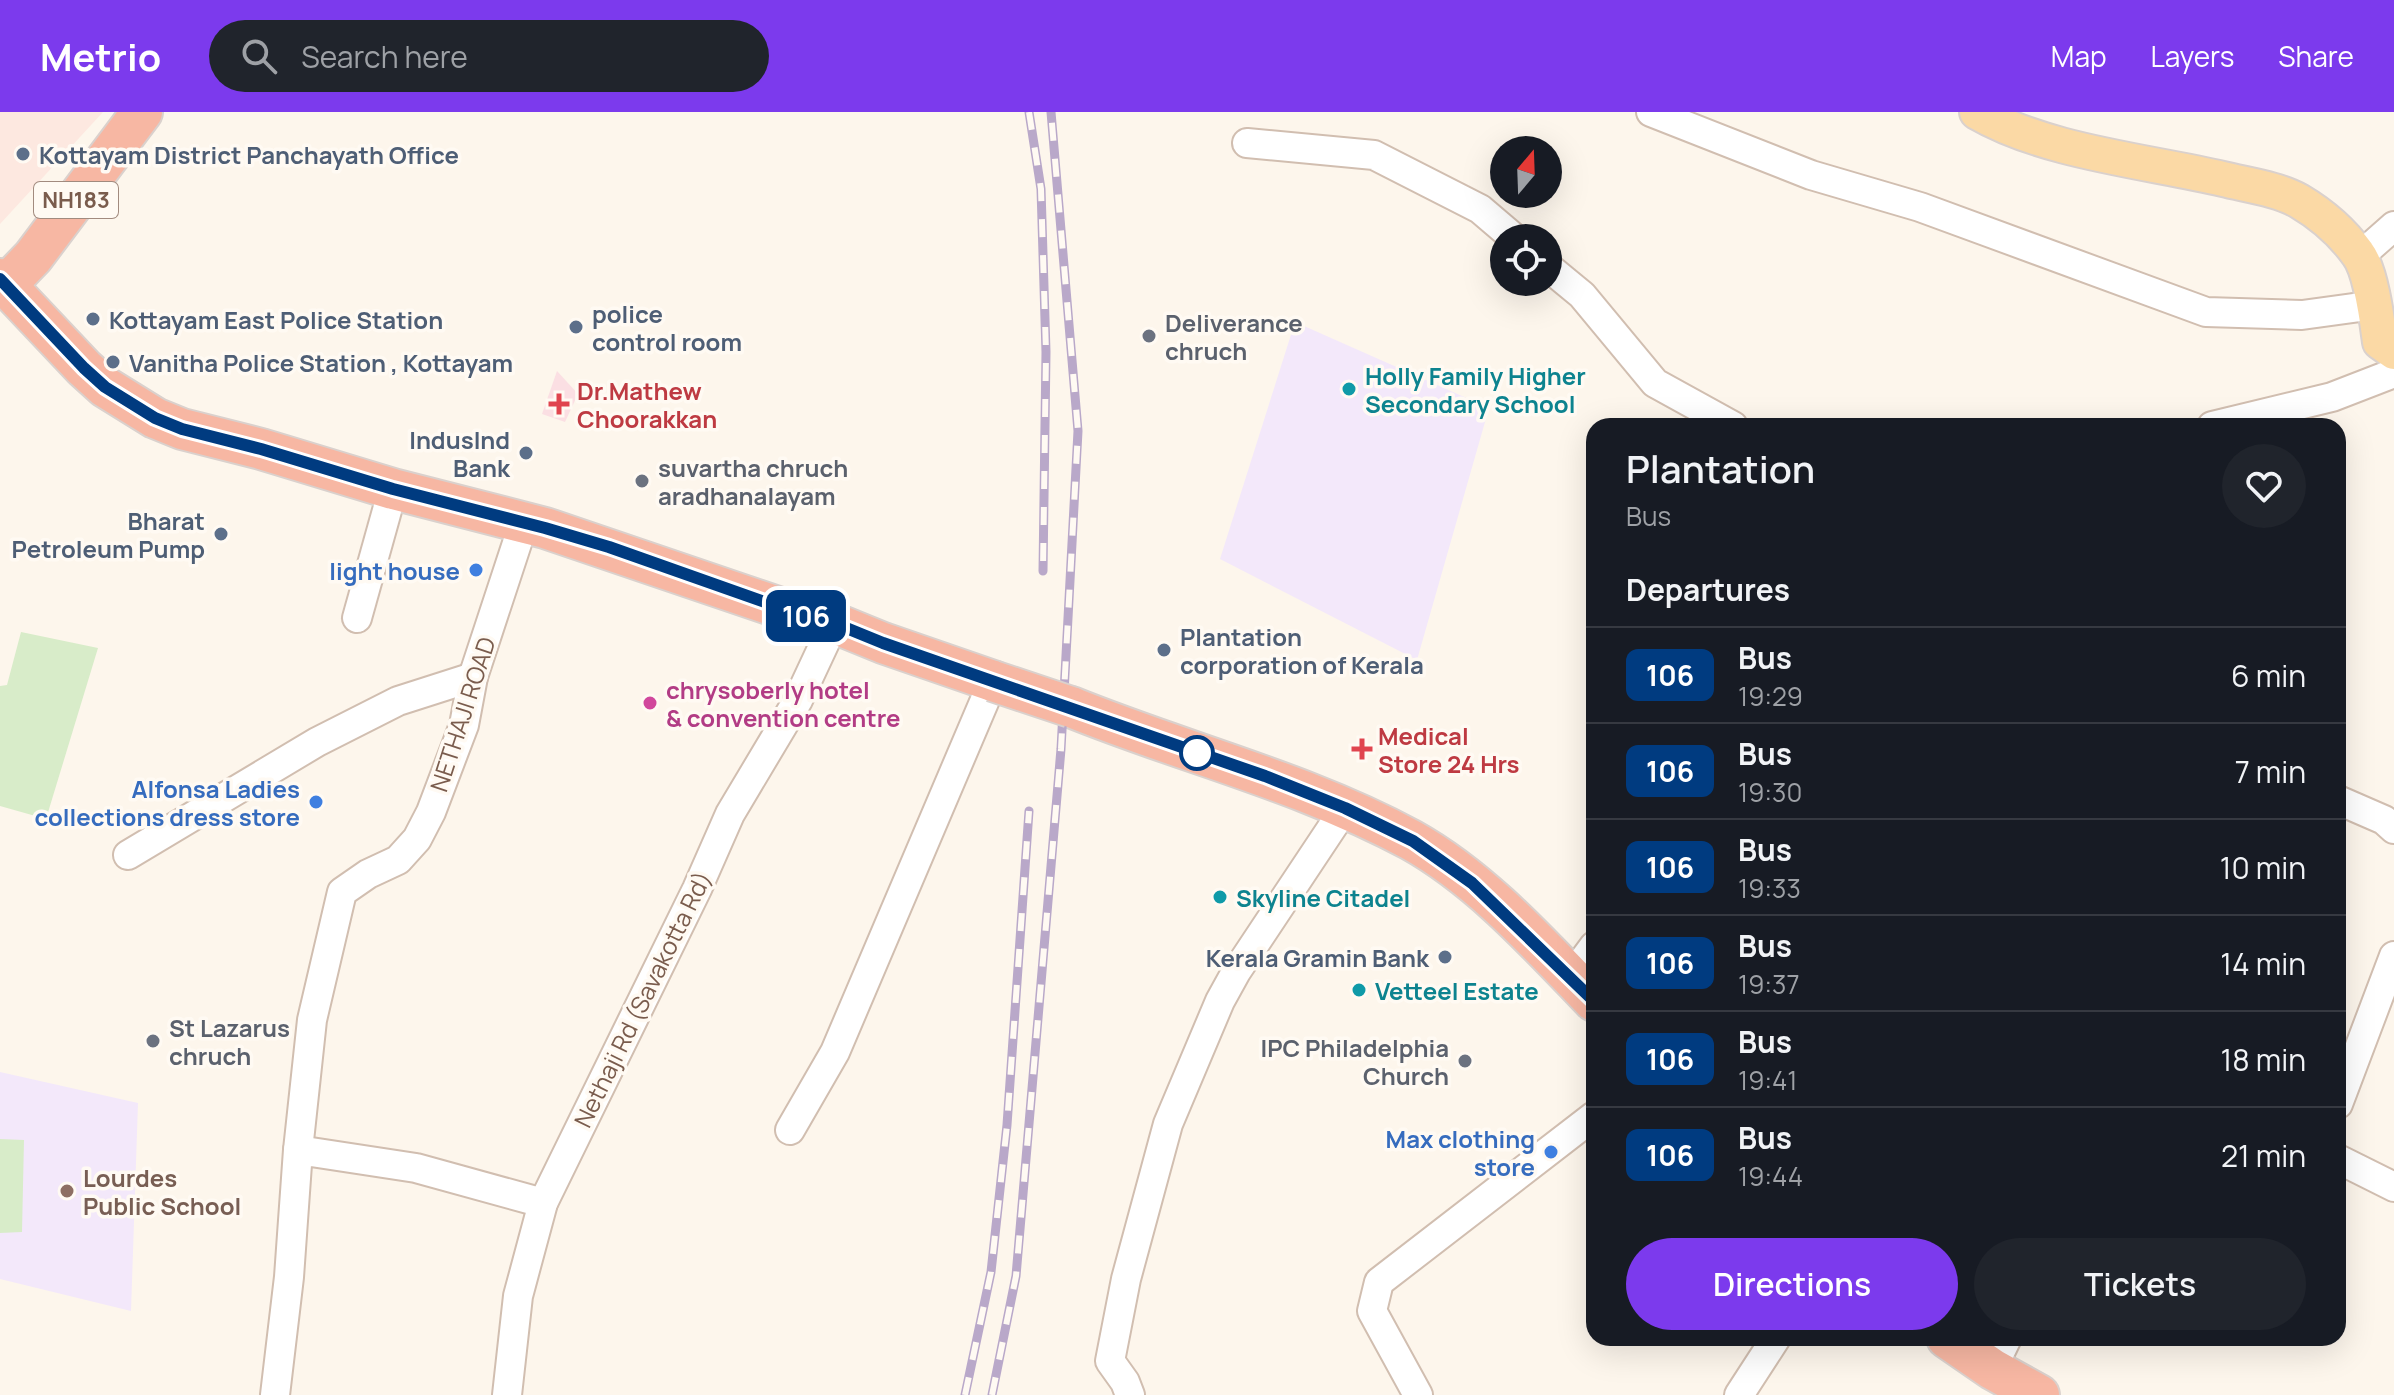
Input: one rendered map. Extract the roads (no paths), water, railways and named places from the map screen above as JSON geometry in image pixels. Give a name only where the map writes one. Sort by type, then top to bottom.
[{"type":"highway","name":"NH183","points":[[142,112],[33,257],[3,282],[105,387],[155,418],[182,429],[393,489],[609,547],[810,618],[834,623],[883,643],[1265,776],[1345,808],[1413,841],[1455,870],[1586,975]]},
{"type":"highway","points":[[1974,1346],[2000,1354],[2035,1394]]},
{"type":"main road","points":[[1977,112],[2042,139],[2260,188],[2297,200],[2328,221],[2360,256],[2375,305],[2380,342],[2394,352]]},
{"type":"street","points":[[1651,112],[1811,175],[1920,207],[2206,312],[2302,315],[2375,305]]},
{"type":"street","points":[[1247,143],[1374,155],[1480,209],[1498,224]]},
{"type":"street","points":[[2360,256],[2394,226]]},
{"type":"street","points":[[1562,279],[1582,295],[1655,383],[1718,418]]},
{"type":"street","points":[[2245,418],[2332,397],[2394,373]]},
{"type":"street","points":[[357,618],[393,489]]},
{"type":"street","name":"NETHAJI ROAD","points":[[275,1395],[312,1020],[342,892],[368,874],[398,860],[417,839],[431,812],[464,725],[473,677],[524,522]]},
{"type":"street","name":"Nethaji Rd (Savakotta Rd)","points":[[507,1395],[518,1296],[543,1203],[697,889],[730,814],[798,700],[834,623]]},
{"type":"street","points":[[128,855],[317,742],[398,701],[473,677]]},
{"type":"street","points":[[790,1130],[835,1052],[993,681]]},
{"type":"street","points":[[2346,803],[2384,820],[2394,829]]},
{"type":"street","points":[[1130,1395],[1110,1361],[1126,1279],[1168,1124],[1220,1001],[1236,972],[1345,808]]},
{"type":"street","points":[[2346,1083],[2394,956]]},
{"type":"street","points":[[1418,1395],[1372,1311],[1379,1282],[1586,1122]]},
{"type":"street","points":[[298,1150],[416,1168],[543,1203]]},
{"type":"street","points":[[2346,1163],[2394,1187]]},
{"type":"street","points":[[1739,1395],[1771,1346]]},
{"type":"railway","points":[[1029,112],[1041,189],[1046,352],[1043,571]]},
{"type":"railway","points":[[992,1395],[1016,1276],[1061,749],[1078,431],[1051,112]]},
{"type":"railway","points":[[965,1395],[991,1272],[1007,1125],[1029,811]]},
{"type":"place","name":"Kottayam District Panchayath Office","points":[[23,154]]},
{"type":"place","name":"Kottayam East Police Station","points":[[93,319]]},
{"type":"place","name":"police control room","points":[[576,327]]},
{"type":"place","name":"Deliverance chruch","points":[[1149,336]]},
{"type":"place","name":"Vanitha Police Station , Kottayam","points":[[113,362]]},
{"type":"place","name":"Holly Family Higher Secondary School","points":[[1349,389]]},
{"type":"place","name":"Dr.Mathew Choorakkan","points":[[559,404]]},
{"type":"place","name":"Induslnd Bank","points":[[526,453]]},
{"type":"place","name":"suvartha chruch aradhanalayam","points":[[642,481]]},
{"type":"place","name":"Bharat Petroleum Pump","points":[[221,534]]},
{"type":"place","name":"light house","points":[[476,570]]},
{"type":"place","name":"Plantation corporation of Kerala","points":[[1164,650]]},
{"type":"place","name":"chrysoberly hotel & convention centre","points":[[650,703]]},
{"type":"place","name":"Medical Store 24 Hrs","points":[[1362,749]]},
{"type":"place","name":"Alfonsa Ladies collections dress store","points":[[316,802]]},
{"type":"place","name":"Skyline Citadel","points":[[1220,897]]},
{"type":"place","name":"Kerala Gramin Bank","points":[[1445,957]]},
{"type":"place","name":"Vetteel Estate","points":[[1359,990]]},
{"type":"place","name":"St Lazarus chruch","points":[[153,1041]]},
{"type":"place","name":"IPC Philadelphia Church","points":[[1465,1061]]},
{"type":"place","name":"Max clothing store","points":[[1551,1152]]},
{"type":"place","name":"Lourdes Public School","points":[[67,1191]]}]
